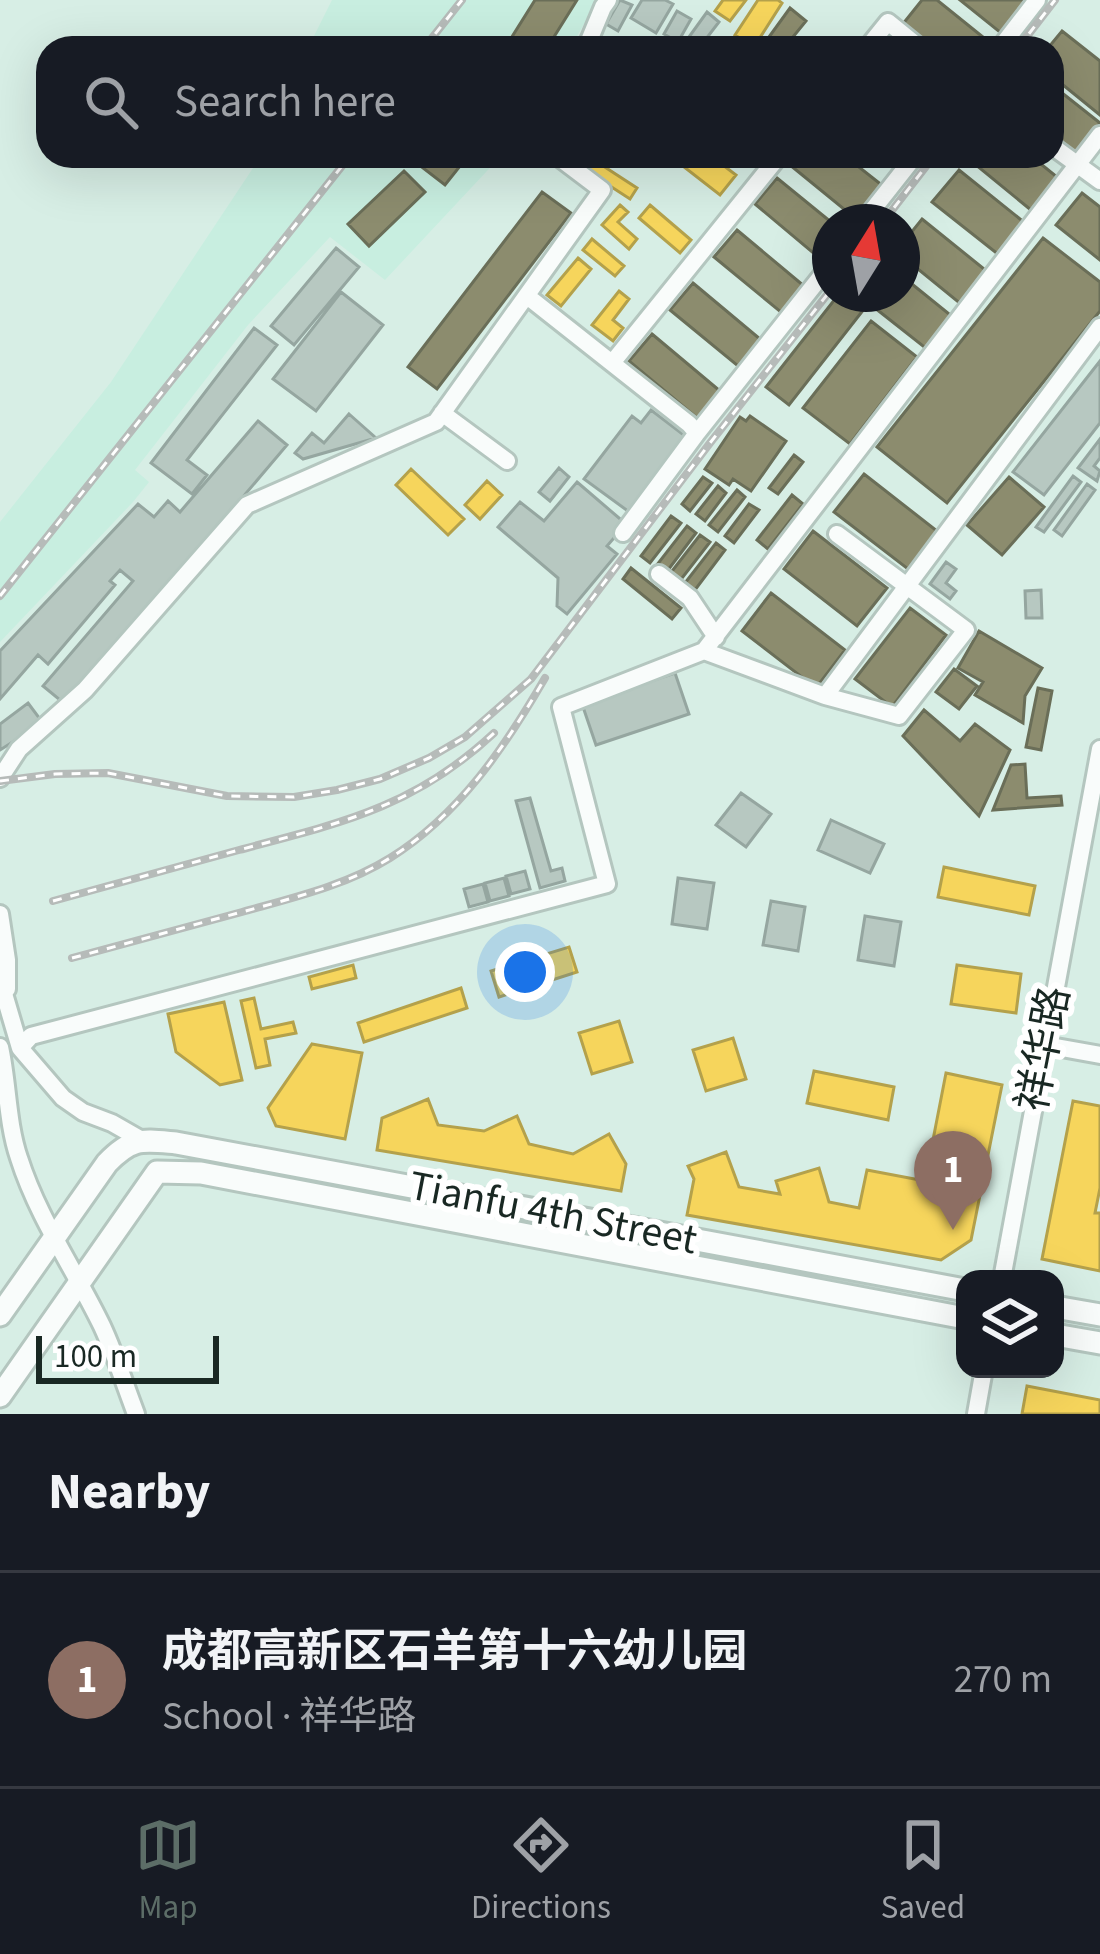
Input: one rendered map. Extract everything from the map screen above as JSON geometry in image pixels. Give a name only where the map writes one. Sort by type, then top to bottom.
[{"type":"main road","points":[[0,1315],[106,1163],[122,1147],[140,1139]]},
{"type":"main road","name":"Tianfu 4th Street","points":[[140,1139],[956,1288]]},
{"type":"main road","name":"Tianfu 4th Street","points":[[79,1283],[157,1172],[201,1173],[956,1316]]},
{"type":"main road","points":[[0,1396],[79,1283]]},
{"type":"main road","points":[[1064,1308],[1100,1315]]},
{"type":"main road","points":[[1064,1337],[1100,1343]]},
{"type":"street","points":[[592,36],[608,0]]},
{"type":"street","points":[[1009,36],[1037,0]]},
{"type":"street","points":[[877,36],[888,22],[905,36]]},
{"type":"street","points":[[20,1048],[31,1036],[607,884],[560,707],[710,644],[1100,135]]},
{"type":"street","points":[[1064,154],[1100,182]]},
{"type":"street","points":[[0,778],[19,749],[85,690],[247,505],[436,422],[602,190],[573,168]]},
{"type":"street","points":[[612,363],[769,168]]},
{"type":"street","points":[[877,204],[906,168]]},
{"type":"street","points":[[622,533],[812,288]]},
{"type":"street","points":[[527,296],[697,434]]},
{"type":"street","points":[[825,696],[1100,327]]},
{"type":"street","points":[[442,413],[507,461]]},
{"type":"street","points":[[658,574],[690,598],[710,644],[825,696],[899,716],[966,630],[837,534]]},
{"type":"street","name":"祥华路","points":[[1003,1270],[1094,822],[1100,749]]},
{"type":"street","points":[[0,914],[8,1014]]},
{"type":"street","points":[[0,980],[20,1048],[63,1098],[140,1139]]},
{"type":"street","points":[[1045,1045],[1100,1055]]},
{"type":"street","points":[[0,1047],[19,1160],[104,1330],[136,1414]]},
{"type":"street","points":[[976,1414],[982,1378]]},
{"type":"shaded area","points":[[332,0],[598,0],[577,36],[314,36]]},
{"type":"shaded area","points":[[253,168],[490,168],[385,280],[330,237],[248,325],[135,470],[149,482],[133,502],[0,642],[0,522],[111,382]]},
{"type":"building: Homes","points":[[723,0],[746,0],[730,21],[715,11]]},
{"type":"building: Homes","points":[[758,0],[782,3],[761,36],[735,35]]},
{"type":"building: Homes","points":[[606,168],[637,188],[630,199],[587,171]]},
{"type":"building: Homes","points":[[685,168],[727,168],[736,175],[720,195]]},
{"type":"building: Homes","points":[[620,205],[628,212],[618,222],[637,239],[629,249],[602,225]]},
{"type":"building: Homes","points":[[650,205],[691,240],[680,253],[639,218]]},
{"type":"building: Homes","points":[[592,239],[624,266],[615,276],[583,250]]},
{"type":"building: Homes","points":[[578,258],[591,269],[561,306],[547,295]]},
{"type":"building: Homes","points":[[619,291],[629,299],[613,320],[623,328],[613,341],[592,325]]},
{"type":"building: Homes","points":[[411,469],[464,519],[448,535],[396,485]]},
{"type":"building: Homes","points":[[487,481],[502,495],[480,519],[465,505]]},
{"type":"building: Homes","points":[[944,867],[1035,886],[1029,915],[938,897]]},
{"type":"building: Homes","points":[[569,947],[577,972],[499,997],[491,971]]},
{"type":"building: Homes","points":[[353,965],[356,978],[312,989],[309,977]]},
{"type":"building: Homes","points":[[957,965],[1021,974],[1016,1013],[951,1004]]},
{"type":"building: Homes","points":[[461,988],[467,1008],[364,1042],[358,1023]]},
{"type":"building: Homes","points":[[254,998],[261,1029],[293,1022],[296,1033],[265,1039],[270,1065],[256,1068],[241,1001]]},
{"type":"building: Homes","points":[[224,1002],[242,1080],[220,1085],[176,1052],[168,1014]]},
{"type":"building: Homes","points":[[619,1021],[632,1062],[592,1074],[579,1033]]},
{"type":"building: Homes","points":[[733,1038],[746,1079],[706,1091],[693,1050]]},
{"type":"building: Homes","points":[[312,1044],[362,1053],[345,1139],[276,1126],[268,1108]]},
{"type":"building: Homes","points":[[814,1071],[894,1087],[888,1120],[807,1103]]},
{"type":"building: Homes","points":[[946,1073],[1002,1085],[971,1240],[941,1260],[687,1215],[694,1179],[688,1166],[726,1152],[739,1187],[780,1194],[776,1181],[819,1168],[829,1202],[859,1208],[867,1170],[925,1181]]},
{"type":"building: Homes","points":[[428,1099],[438,1125],[484,1131],[517,1116],[529,1144],[573,1154],[609,1134],[626,1164],[621,1191],[377,1150],[382,1118]]},
{"type":"building: Homes","points":[[1073,1101],[1100,1106],[1100,1188],[1095,1213],[1100,1213],[1100,1271],[1042,1259]]},
{"type":"building: Homes","points":[[1027,1386],[1100,1400],[1100,1414],[1022,1414]]},
{"type":"building: Industry","points":[[535,0],[577,0],[554,36],[512,36]]},
{"type":"building: Industry","points":[[922,0],[937,0],[982,36],[916,36],[902,25]]},
{"type":"building: Industry","points":[[960,0],[1026,0],[1027,1],[1001,33]]},
{"type":"building: Industry","points":[[790,8],[806,21],[794,36],[770,36]]},
{"type":"building: Industry","points":[[1062,31],[1100,61],[1100,115],[1064,86],[1064,36],[1058,36]]},
{"type":"building: Industry","points":[[1064,94],[1100,123],[1074,156],[1064,148]]},
{"type":"building: Industry","points":[[423,168],[458,168],[445,185]]},
{"type":"building: Industry","points":[[794,168],[860,168],[883,186],[868,204],[838,204]]},
{"type":"building: Industry","points":[[980,168],[1046,168],[1057,177],[1031,210]]},
{"type":"building: Industry","points":[[959,170],[1025,223],[999,255],[932,202]]},
{"type":"building: Industry","points":[[404,171],[425,192],[369,246],[348,224]]},
{"type":"building: Industry","points":[[777,178],[812,207],[812,252],[755,204]]},
{"type":"building: Industry","points":[[542,192],[571,213],[437,389],[408,367]]},
{"type":"building: Industry","points":[[1082,193],[1100,207],[1100,260],[1056,225]]},
{"type":"building: Industry","points":[[920,222],[989,273],[962,305],[920,271]]},
{"type":"building: Industry","points":[[737,230],[804,286],[782,313],[714,257]]},
{"type":"building: Industry","points":[[1043,238],[1100,282],[1100,311],[947,503],[877,447]]},
{"type":"building: Industry","points":[[693,283],[760,339],[738,366],[670,310]]},
{"type":"building: Industry","points":[[920,291],[954,318],[928,350],[880,312],[920,312]]},
{"type":"building: Industry","points":[[825,312],[862,312],[789,405],[766,387]]},
{"type":"building: Industry","points":[[871,321],[917,357],[850,444],[803,408]]},
{"type":"building: Industry","points":[[652,334],[720,391],[697,418],[629,361]]},
{"type":"building: Industry","points":[[750,416],[786,441],[751,491],[733,479],[729,485],[705,469],[740,417],[746,421]]},
{"type":"building: Industry","points":[[794,455],[803,462],[778,494],[769,488]]},
{"type":"building: Industry","points":[[864,474],[937,531],[908,569],[834,512]]},
{"type":"building: Industry","points":[[703,477],[712,483],[690,511],[682,504]]},
{"type":"building: Industry","points":[[1009,477],[1044,507],[1002,555],[967,525]]},
{"type":"building: Industry","points":[[718,486],[726,493],[705,521],[696,514]]},
{"type":"building: Industry","points":[[737,490],[745,497],[718,532],[709,525]]},
{"type":"building: Industry","points":[[792,495],[803,504],[768,549],[757,540]]},
{"type":"building: Industry","points":[[749,504],[759,510],[734,543],[725,536]]},
{"type":"building: Industry","points":[[671,516],[681,523],[650,563],[641,556]]},
{"type":"building: Industry","points":[[687,526],[696,533],[665,574],[656,566]]},
{"type":"building: Industry","points":[[813,531],[887,588],[857,626],[784,569]]},
{"type":"building: Industry","points":[[700,535],[710,542],[679,582],[669,575]]},
{"type":"building: Industry","points":[[716,543],[725,550],[695,590],[685,583]]},
{"type":"building: Industry","points":[[631,568],[681,608],[672,619],[623,579]]},
{"type":"building: Industry","points":[[771,593],[845,650],[816,688],[742,631]]},
{"type":"building: Industry","points":[[910,608],[946,635],[892,707],[855,679]]},
{"type":"building: Industry","points":[[979,631],[1042,668],[1025,696],[1023,723],[975,695],[983,682],[958,668]]},
{"type":"building: Industry","points":[[954,669],[977,686],[959,709],[936,692]]},
{"type":"building: Industry","points":[[1038,688],[1052,691],[1041,750],[1026,747]]},
{"type":"building: Industry","points":[[924,710],[960,741],[975,724],[1010,750],[979,816],[903,736]]},
{"type":"building: Industry","points":[[1025,764],[1027,798],[1061,796],[1062,805],[993,810],[1011,765]]},
{"type":"building: Other","points":[[620,0],[632,5],[618,31],[606,24]]},
{"type":"building: Other","points":[[642,0],[673,4],[656,33],[631,18]]},
{"type":"building: Other","points":[[677,11],[691,19],[681,36],[664,34]]},
{"type":"building: Other","points":[[707,12],[719,22],[708,36],[690,36]]},
{"type":"building: Other","points":[[336,248],[359,267],[294,345],[271,326]]},
{"type":"building: Other","points":[[341,292],[383,325],[316,411],[273,379]]},
{"type":"building: Other","points":[[254,328],[277,345],[187,460],[207,475],[192,494],[151,463]]},
{"type":"building: Other","points":[[1100,361],[1100,423],[1044,495],[1013,472]]},
{"type":"building: Other","points":[[651,410],[689,439],[632,514],[584,479],[632,416],[641,423]]},
{"type":"building: Other","points":[[349,414],[376,438],[303,459],[295,453],[312,433],[324,443]]},
{"type":"building: Other","points":[[258,421],[287,445],[66,705],[43,686],[133,581],[120,570],[110,581],[115,585],[48,664],[38,655],[0,699],[0,651],[138,504],[154,517],[168,501],[180,512]]},
{"type":"building: Other","points":[[1100,439],[1100,458],[1094,466],[1100,471],[1097,481],[1078,468]]},
{"type":"building: Other","points":[[559,468],[569,477],[550,501],[539,492]]},
{"type":"building: Other","points":[[1073,476],[1081,482],[1044,532],[1036,527]]},
{"type":"building: Other","points":[[577,482],[626,524],[607,546],[617,554],[567,614],[557,606],[558,578],[498,527],[520,502],[544,521]]},
{"type":"building: Other","points":[[1087,484],[1095,490],[1062,536],[1054,530]]},
{"type":"building: Other","points":[[946,562],[956,569],[946,583],[956,591],[950,599],[930,584]]},
{"type":"building: Other","points":[[1041,590],[1042,618],[1026,618],[1025,591]]},
{"type":"building: Other","points":[[675,673],[689,714],[596,745],[582,704]]},
{"type":"building: Other","points":[[28,703],[43,723],[0,750],[0,724]]},
{"type":"building: Other","points":[[741,793],[771,814],[746,847],[716,825]]},
{"type":"building: Other","points":[[530,798],[551,871],[562,868],[565,881],[540,888],[516,801]]},
{"type":"building: Other","points":[[831,820],[884,844],[870,873],[818,850]]},
{"type":"building: Other","points":[[525,871],[530,889],[511,894],[506,876]]},
{"type":"building: Other","points":[[504,878],[509,896],[490,901],[485,883]]},
{"type":"building: Other","points":[[678,878],[714,883],[707,929],[672,924]]},
{"type":"building: Other","points":[[483,884],[488,902],[469,907],[464,889]]},
{"type":"building: Other","points":[[771,901],[805,907],[798,951],[763,945]]},
{"type":"building: Other","points":[[865,916],[901,922],[894,966],[858,960]]},
{"type":"railway","points":[[434,36],[462,0]]},
{"type":"railway","points":[[1027,36],[1055,0]]},
{"type":"railway","points":[[0,596],[340,168]]},
{"type":"railway","points":[[897,204],[925,168]]},
{"type":"railway","points":[[0,781],[108,773],[227,796],[294,797],[380,779],[429,758],[465,737],[531,679],[813,312]]},
{"type":"railway","points":[[72,958],[318,890],[390,858],[438,821],[478,778],[545,678]]},
{"type":"railway","points":[[53,901],[375,809],[435,779],[494,733]]},
{"type":"place","name":"成都高新区石羊第十六幼儿园","points":[[953,1230]]}]
